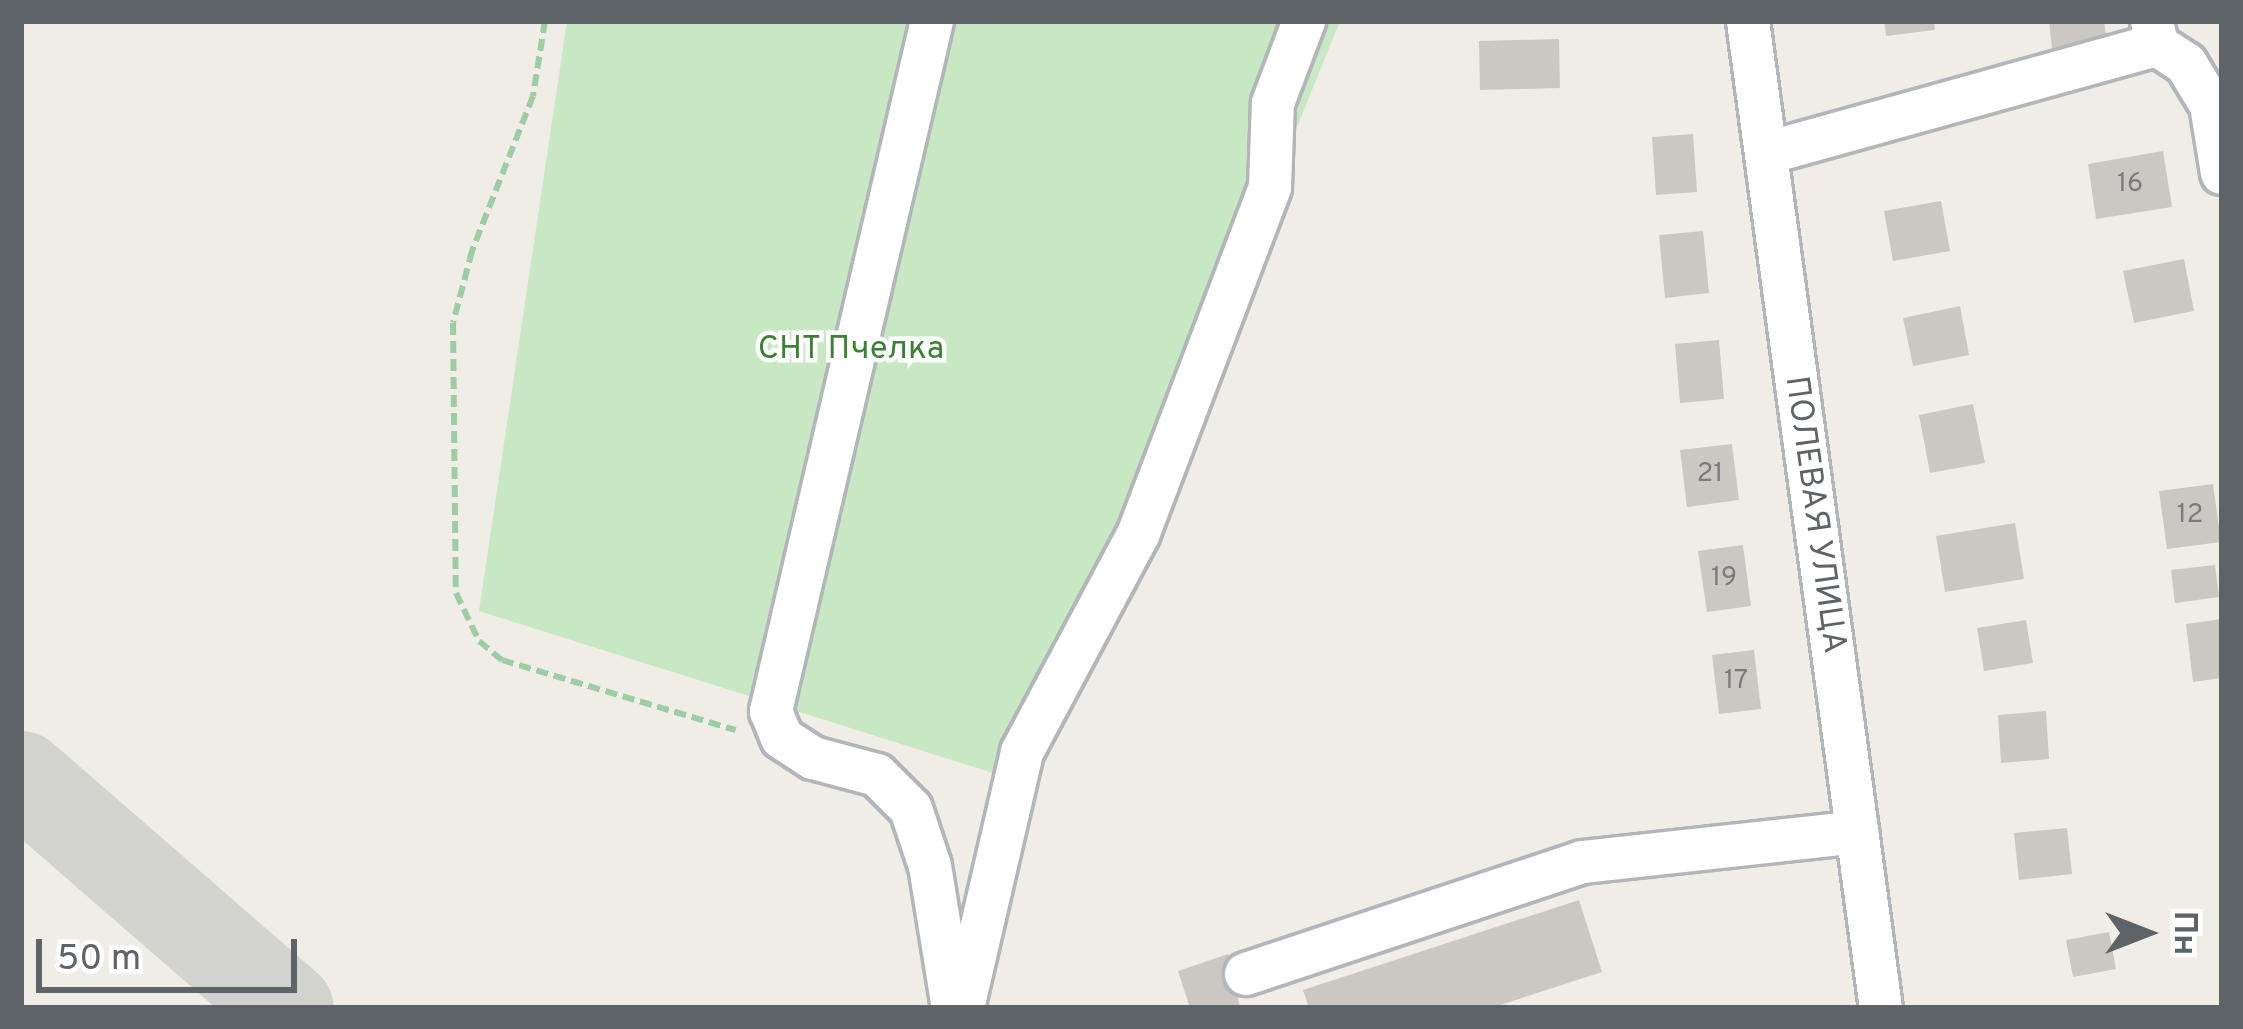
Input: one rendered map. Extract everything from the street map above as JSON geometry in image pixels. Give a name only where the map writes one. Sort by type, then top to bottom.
[{"type":"street","points":[[932,21],[771,711],[782,738],[797,748],[877,775],[910,809],[930,866],[953,1008]]},
{"type":"street","points":[[964,1008],[1022,752],[1138,536],[1270,188],[1273,103],[1304,21]]},
{"type":"street","name":"ПОЛЕВАЯ УЛИЦА","points":[[1748,21],[1881,1008]]},
{"type":"street","points":[[1767,153],[2155,33],[2186,64],[2211,105],[2222,173]]},
{"type":"street","points":[[1246,974],[1582,862],[1857,832]]},
{"type":"path","points":[[545,21],[533,96],[472,251],[453,322],[460,605],[479,640],[502,660],[797,748]]},
{"type":"green space","name":"СНТ Пчелка","points":[[567,21],[1340,21],[1031,785],[479,611]]},
{"type":"building","points":[[1884,21],[1934,21],[1935,30],[1886,36]]},
{"type":"building","points":[[2049,21],[2104,21],[2107,41],[2052,48]]},
{"type":"building","points":[[1559,39],[1560,88],[1480,90],[1479,41]]},
{"type":"building","points":[[1693,134],[1697,192],[1656,195],[1652,137]]},
{"type":"building","points":[[2163,151],[2172,207],[2096,219],[2088,164]]},
{"type":"building","points":[[1941,201],[1950,251],[1893,261],[1884,211]]},
{"type":"building","points":[[1703,231],[1709,293],[1665,298],[1659,235]]},
{"type":"building","points":[[2184,259],[2194,311],[2134,323],[2123,271]]},
{"type":"building","points":[[1960,306],[1969,355],[1913,366],[1903,318]]},
{"type":"building","points":[[1719,340],[1724,399],[1680,403],[1675,344]]},
{"type":"building","points":[[1973,404],[1985,463],[1930,473],[1919,415]]},
{"type":"building","points":[[1732,444],[1739,500],[1687,507],[1680,450]]},
{"type":"building","points":[[2213,484],[2221,542],[2167,549],[2159,491]]},
{"type":"building","points":[[2015,523],[2024,579],[1945,592],[1936,536]]},
{"type":"building","points":[[1743,545],[1751,606],[1707,612],[1698,551]]},
{"type":"building","points":[[2215,565],[2219,597],[2175,603],[2171,570]]},
{"type":"building","points":[[2222,619],[2222,678],[2193,682],[2186,624]]},
{"type":"building","points":[[2026,620],[2033,663],[1984,671],[1977,628]]},
{"type":"building","points":[[1754,650],[1761,709],[1719,714],[1712,655]]},
{"type":"building","points":[[2046,711],[2049,759],[2001,763],[1998,715]]},
{"type":"building","points":[[2067,828],[2072,874],[2019,880],[2014,833]]},
{"type":"building","points":[[1579,900],[1602,972],[1491,1008],[1309,1008],[1303,990]]},
{"type":"building","points":[[2109,932],[2116,969],[2073,977],[2066,940]]},
{"type":"building","points":[[1228,954],[1240,1008],[1190,1008],[1178,971]]},
{"type":"taxiway","points":[[21,777],[287,1008]]}]
